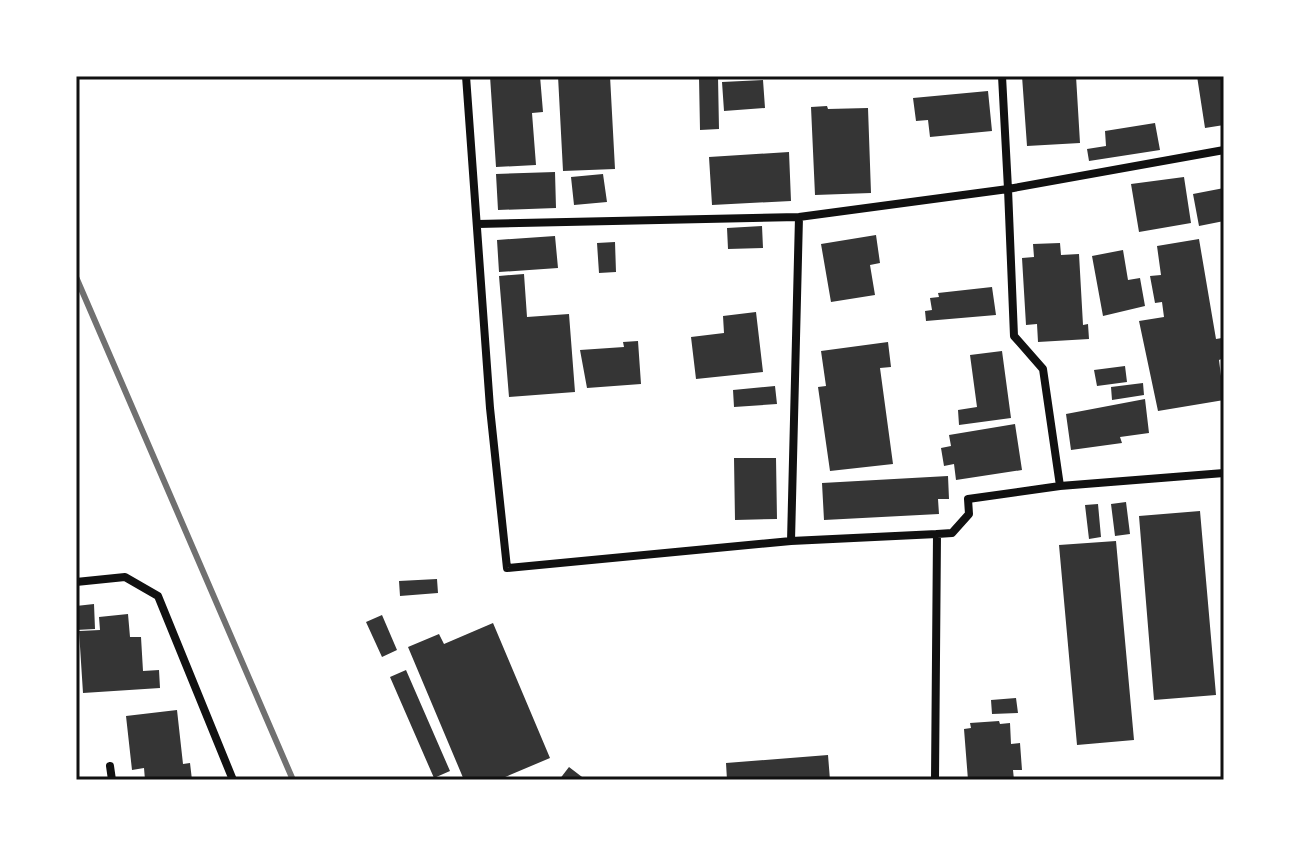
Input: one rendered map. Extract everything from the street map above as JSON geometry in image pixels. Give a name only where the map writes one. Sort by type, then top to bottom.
[{"type":"street","points":[[466,76],[490,408],[507,568],[791,541],[952,533],[969,514],[968,499],[1060,486],[1224,473]]},
{"type":"street","points":[[1002,76],[1014,336],[1043,369],[1060,486]]},
{"type":"street","points":[[478,224],[799,217],[1008,189],[1224,150]]},
{"type":"street","points":[[791,541],[799,217]]},
{"type":"street","points":[[935,780],[937,534]]},
{"type":"street","points":[[76,582],[125,577],[158,596],[233,780]]},
{"type":"street","points":[[110,766],[112,780]]},
{"type":"building","points":[[490,76],[540,76],[543,112],[532,113],[536,165],[496,167]]},
{"type":"building","points":[[558,76],[610,76],[615,169],[563,171]]},
{"type":"building","points":[[1022,76],[1076,76],[1080,143],[1027,146]]},
{"type":"building","points":[[1197,76],[1224,76],[1224,125],[1205,128]]},
{"type":"building","points":[[699,77],[718,77],[719,129],[700,130]]},
{"type":"building","points":[[763,80],[765,108],[724,111],[722,82]]},
{"type":"building","points":[[988,91],[992,131],[930,137],[928,120],[916,121],[913,98]]},
{"type":"building","points":[[827,106],[828,109],[868,108],[871,193],[815,195],[811,107]]},
{"type":"building","points":[[1155,123],[1160,150],[1089,161],[1087,149],[1106,146],[1105,131]]},
{"type":"building","points":[[789,152],[791,201],[712,205],[709,157]]},
{"type":"building","points":[[555,172],[556,208],[498,210],[496,174]]},
{"type":"building","points":[[603,174],[607,202],[574,205],[571,177]]},
{"type":"building","points":[[1184,177],[1191,223],[1139,232],[1131,184]]},
{"type":"building","points":[[1224,188],[1224,221],[1199,226],[1193,194]]},
{"type":"building","points":[[762,226],[763,248],[728,249],[727,228]]},
{"type":"building","points":[[876,235],[880,263],[870,265],[875,295],[831,302],[821,244]]},
{"type":"building","points":[[555,236],[558,268],[499,272],[497,240]]},
{"type":"building","points":[[1199,239],[1216,339],[1222,338],[1224,358],[1219,360],[1224,400],[1158,411],[1139,321],[1164,317],[1162,302],[1155,303],[1150,276],[1161,275],[1157,246]]},
{"type":"building","points":[[615,242],[616,272],[599,273],[597,243]]},
{"type":"building","points":[[1060,243],[1061,255],[1079,254],[1083,325],[1088,324],[1089,339],[1038,342],[1037,324],[1026,325],[1022,258],[1034,257],[1033,244]]},
{"type":"building","points":[[1123,250],[1128,280],[1140,278],[1145,306],[1103,316],[1092,256]]},
{"type":"building","points":[[524,274],[527,317],[569,314],[575,392],[509,397],[499,276]]},
{"type":"building","points":[[992,287],[996,315],[926,321],[925,311],[932,310],[930,298],[939,297],[938,293]]},
{"type":"building","points":[[756,312],[763,372],[696,379],[691,337],[724,333],[723,316]]},
{"type":"building","points":[[638,341],[641,384],[587,388],[580,350],[624,347],[623,342]]},
{"type":"building","points":[[888,342],[891,367],[880,368],[893,464],[830,471],[818,387],[826,386],[821,351]]},
{"type":"building","points":[[1002,351],[1011,418],[959,425],[958,410],[977,407],[970,355]]},
{"type":"building","points":[[1125,366],[1127,382],[1097,386],[1094,370]]},
{"type":"building","points":[[1143,383],[1144,395],[1112,400],[1111,387]]},
{"type":"building","points":[[775,386],[777,404],[734,407],[733,390]]},
{"type":"building","points":[[1145,399],[1149,433],[1120,437],[1122,443],[1071,450],[1066,414]]},
{"type":"building","points":[[1015,424],[1022,470],[956,480],[954,464],[944,466],[941,448],[951,446],[949,435]]},
{"type":"building","points":[[734,458],[776,458],[777,519],[735,520]]},
{"type":"building","points":[[948,476],[949,499],[938,499],[939,514],[824,520],[822,483]]},
{"type":"building","points":[[1126,502],[1130,534],[1115,536],[1111,504]]},
{"type":"building","points":[[1098,504],[1101,537],[1089,539],[1085,505]]},
{"type":"building","points":[[1200,511],[1216,695],[1154,700],[1139,516]]},
{"type":"building","points":[[1116,541],[1134,740],[1077,745],[1059,545]]},
{"type":"building","points":[[437,579],[438,593],[400,596],[399,581]]},
{"type":"building","points":[[94,604],[95,629],[76,630],[76,606]]},
{"type":"building","points":[[128,614],[130,637],[141,637],[143,671],[159,670],[160,688],[83,693],[79,631],[100,630],[99,617]]},
{"type":"building","points":[[382,615],[397,650],[382,657],[366,622]]},
{"type":"building","points":[[493,623],[550,758],[498,780],[464,780],[408,647],[439,634],[444,644]]},
{"type":"building","points":[[406,670],[450,771],[434,778],[390,677]]},
{"type":"building","points":[[1016,698],[1018,713],[992,714],[991,700]]},
{"type":"building","points":[[177,710],[183,764],[190,763],[192,780],[145,780],[144,768],[132,770],[126,716]]},
{"type":"building","points":[[999,721],[1000,724],[1010,723],[1011,744],[1020,743],[1022,770],[1013,770],[1014,780],[968,780],[964,729],[971,728],[970,723]]},
{"type":"building","points":[[828,755],[830,780],[727,780],[726,763]]},
{"type":"building","points":[[569,767],[586,780],[559,780]]},
{"type":"railway","points":[[76,277],[293,780]]}]
